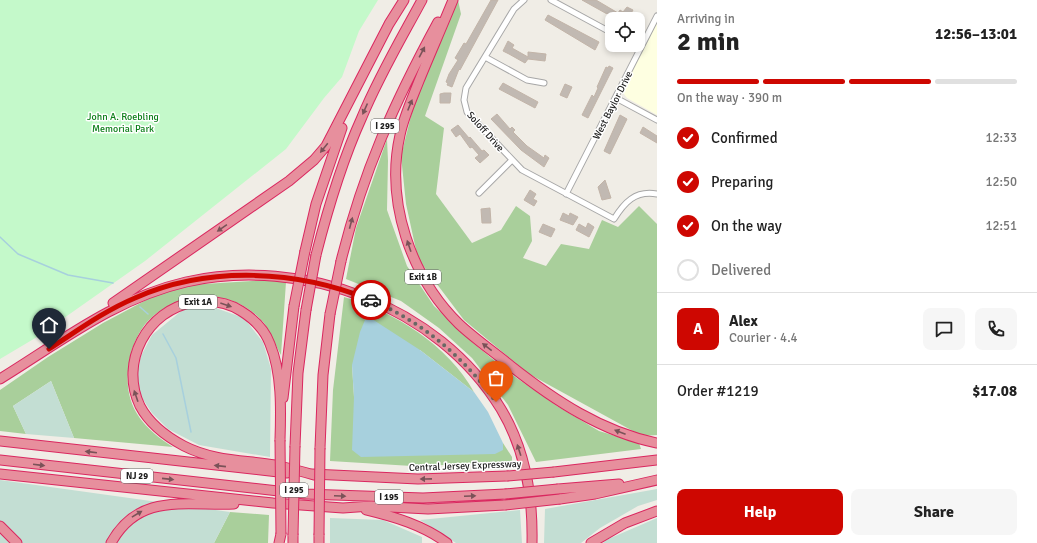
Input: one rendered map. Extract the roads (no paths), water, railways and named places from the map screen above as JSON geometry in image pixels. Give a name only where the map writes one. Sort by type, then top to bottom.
[{"type":"highway","points":[[61,341],[300,172],[326,146],[389,24],[404,0]]},
{"type":"highway","name":"I 295","points":[[293,539],[294,446],[298,374],[306,310],[316,255],[336,183],[361,118],[388,63],[422,0]]},
{"type":"highway","name":"I 295","points":[[319,540],[320,448],[323,375],[330,314],[341,261],[361,190],[379,141],[401,91],[450,0]]},
{"type":"highway","name":"Exit 1B","points":[[453,0],[408,107],[397,152],[396,185],[399,204],[403,223],[415,261],[435,296],[459,323],[535,385],[603,426],[636,438],[657,443]]},
{"type":"highway","points":[[280,540],[281,422],[294,306],[305,251],[321,185],[356,90]]},
{"type":"highway","points":[[0,379],[118,305],[136,297],[179,284],[206,279],[246,275],[281,277],[327,285],[371,300],[413,321],[448,348],[478,378],[501,409],[517,445],[524,466],[532,508],[532,543]]},
{"type":"highway","name":"Exit 1A","points":[[281,422],[276,364],[270,343],[265,333],[252,319],[238,309],[224,304],[208,301],[187,303],[165,313],[149,328],[138,346],[133,368],[134,387],[141,407],[158,428],[183,446],[206,455],[274,469],[314,474]]},
{"type":"highway","name":"NJ 29","points":[[0,441],[274,469]]},
{"type":"highway","name":"NJ 29","points":[[0,460],[273,491]]},
{"type":"highway","name":"Central Jersey Expressway","points":[[314,474],[418,479],[507,476],[657,460]]},
{"type":"highway","points":[[0,474],[272,504]]},
{"type":"highway","points":[[111,543],[130,519],[156,506],[168,504],[272,504],[355,508],[371,506],[428,509],[505,505],[560,500],[596,494],[657,480]]},
{"type":"highway","name":"I 195","points":[[273,491],[374,497],[437,497],[505,494],[657,480]]},
{"type":"highway","points":[[355,508],[405,521],[426,530],[446,543]]},
{"type":"highway","points":[[590,543],[625,523],[657,511]]},
{"type":"highway","points":[[0,526],[17,543]]},
{"type":"street","name":"Soloff Drive","points":[[524,0],[514,9],[466,88],[464,100],[465,107],[471,117],[522,170],[614,219],[623,204],[634,196],[648,193],[657,194]]},
{"type":"street","points":[[551,0],[605,29]]},
{"type":"street","name":"West Baylor Drive","points":[[645,39],[657,16]]},
{"type":"street","name":"West Baylor Drive","points":[[566,194],[639,52]]},
{"type":"street","points":[[485,57],[527,80],[544,83]]},
{"type":"street","points":[[616,98],[657,120]]},
{"type":"street","points":[[479,193],[512,160]]},
{"type":"water","points":[[372,319],[420,350],[474,392],[488,412],[503,443],[503,450],[495,454],[361,457],[352,450],[354,397],[352,365],[360,332],[365,320]]},
{"type":"waterway","points":[[0,237],[18,254],[68,275],[113,283]]},
{"type":"waterway","points":[[140,307],[148,314]]},
{"type":"waterway","points":[[163,334],[176,358],[191,432]]},
{"type":"park label","name":"John A. Roebling Memorial Park","points":[[123,122]]}]
